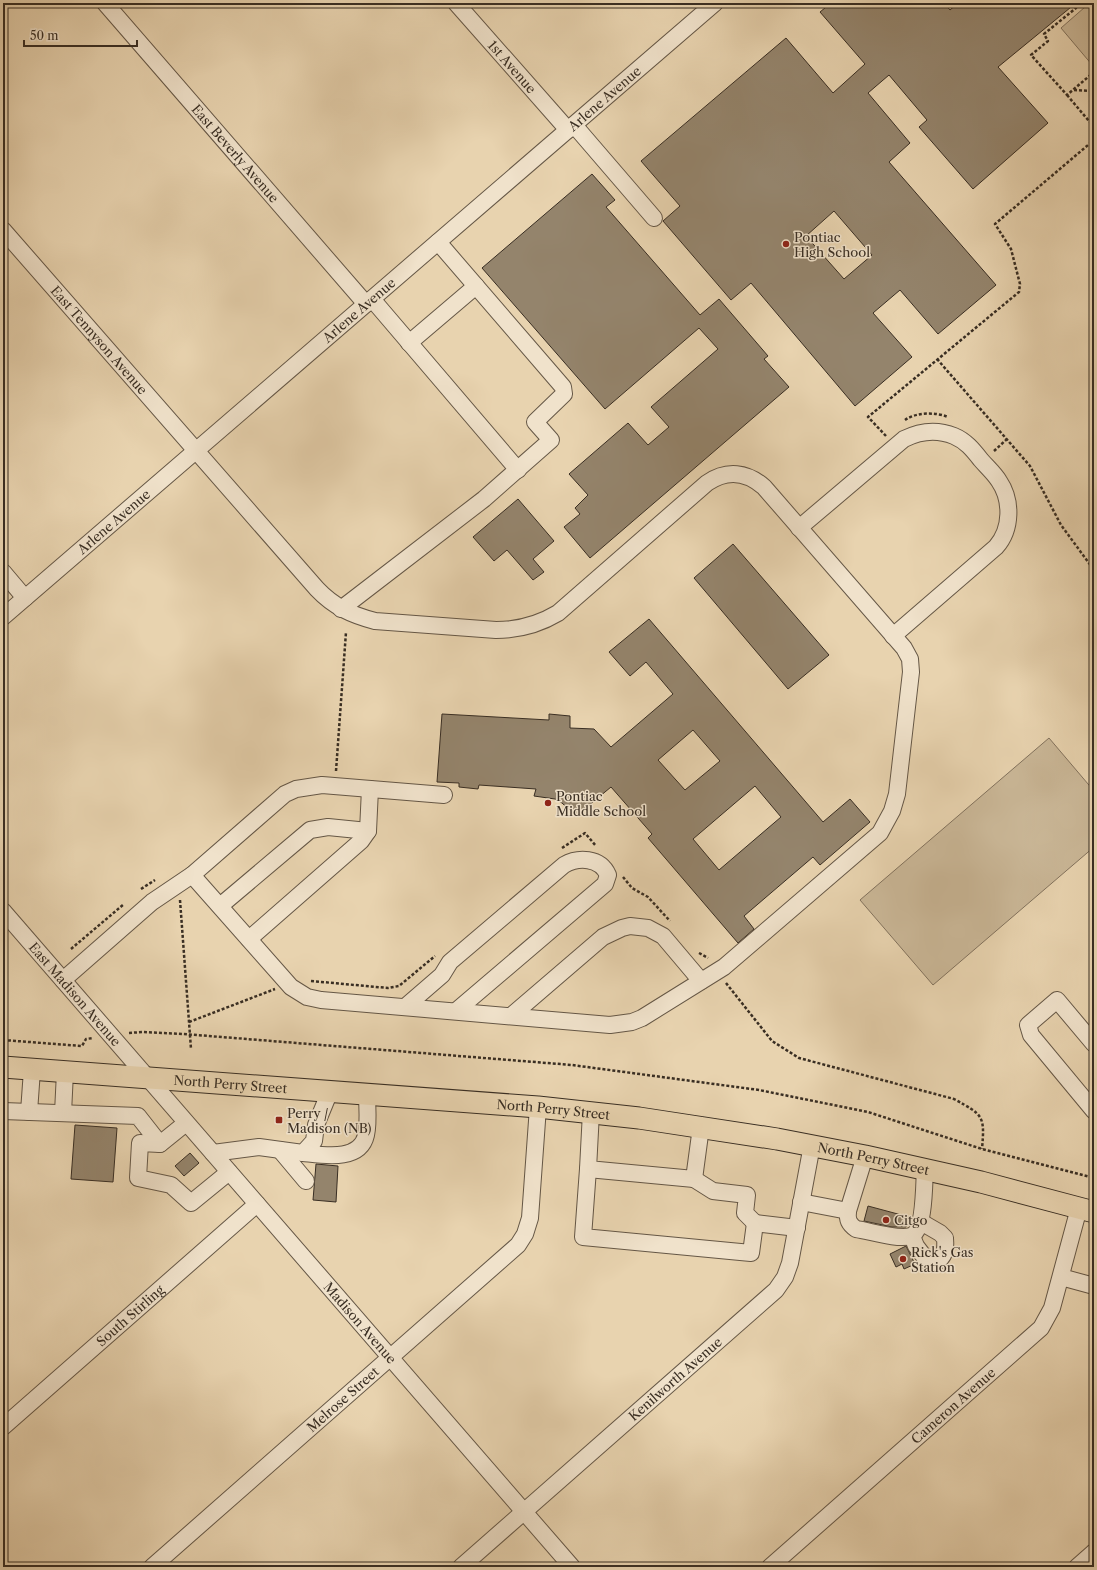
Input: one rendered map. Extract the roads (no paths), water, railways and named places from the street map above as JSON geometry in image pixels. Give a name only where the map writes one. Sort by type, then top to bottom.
[{"type":"main road","name":"North Perry Street","points":[[3,1068],[330,1091],[591,1112],[701,1127],[812,1145],[925,1168],[1087,1210]]},
{"type":"street","name":"East Beverly Avenue","points":[[105,3],[369,301],[409,343],[518,470]]},
{"type":"street","name":"1st Avenue","points":[[456,3],[654,218]]},
{"type":"street","name":"Arlene Avenue","points":[[3,616],[715,3]]},
{"type":"street","name":"East Tennyson Avenue","points":[[3,230],[317,589],[342,609],[362,618],[376,621],[496,630],[515,630],[532,625],[558,613],[707,483],[727,474],[742,474],[757,482],[799,528],[907,654],[911,672],[897,794],[887,823],[874,840],[718,971],[642,1018],[621,1024],[610,1025],[307,997],[291,987],[192,874]]},
{"type":"street","points":[[342,609],[484,499],[551,440],[535,422],[562,398],[564,391],[438,242]]},
{"type":"street","points":[[409,343],[476,286]]},
{"type":"street","points":[[799,528],[908,437],[921,432],[939,432],[953,436],[966,443],[999,480],[1008,511],[1007,528],[1004,536],[996,547],[893,636]]},
{"type":"street","points":[[3,572],[25,598]]},
{"type":"street","points":[[62,980],[152,902],[192,874],[285,794],[296,789],[322,785],[444,795]]},
{"type":"street","points":[[249,939],[361,841],[368,831],[370,789]]},
{"type":"street","points":[[220,906],[310,830],[328,827],[368,831]]},
{"type":"street","points":[[405,1007],[442,975],[450,962],[564,865],[575,860],[583,859],[591,860],[603,867],[608,874],[605,884],[456,1011]]},
{"type":"street","name":"East Madison Avenue","points":[[3,910],[9,929],[62,980],[147,1078]]},
{"type":"street","points":[[511,1016],[603,937],[622,928],[643,927],[663,936],[701,981]]},
{"type":"street","points":[[1094,1044],[1057,1000],[1028,1025],[1028,1031],[1031,1035],[1094,1111]]},
{"type":"street","points":[[29,1112],[32,1070]]},
{"type":"street","points":[[63,1113],[65,1072]]},
{"type":"street","name":"Madison Avenue","points":[[147,1078],[572,1567]]},
{"type":"street","points":[[303,1153],[314,1141],[316,1125],[330,1091]]},
{"type":"street","points":[[213,1153],[259,1147],[331,1156],[347,1154],[362,1144],[366,1134],[367,1094]]},
{"type":"street","name":"Melrose Street","points":[[152,1567],[508,1254],[521,1240],[530,1218],[538,1107]]},
{"type":"street","points":[[3,1111],[138,1116],[160,1144]]},
{"type":"street","points":[[591,1112],[583,1237],[751,1253],[755,1223]]},
{"type":"street","points":[[186,1123],[160,1144],[140,1143],[138,1178],[171,1185],[191,1203],[229,1172]]},
{"type":"street","points":[[694,1179],[701,1127]]},
{"type":"street","name":"Kenilworth Avenue","points":[[461,1567],[776,1290],[789,1268],[812,1145]]},
{"type":"street","points":[[280,1150],[306,1181]]},
{"type":"street","points":[[865,1156],[848,1211],[850,1225],[856,1228],[901,1237],[912,1236],[917,1231],[921,1222],[925,1168]]},
{"type":"street","points":[[588,1169],[694,1179],[713,1191],[747,1195],[745,1213],[755,1223],[796,1228]]},
{"type":"street","points":[[801,1202],[848,1211]]},
{"type":"street","name":"South Stirling","points":[[3,1427],[257,1204]]},
{"type":"street","name":"Cameron Avenue","points":[[770,1567],[1037,1332],[1049,1315],[1061,1277],[1087,1210]]},
{"type":"street","points":[[912,1236],[919,1251],[929,1263],[935,1263],[941,1259],[945,1253],[945,1238],[940,1233],[921,1222]]},
{"type":"street","points":[[1061,1277],[1094,1286]]},
{"type":"street","points":[[1077,1567],[1094,1552]]},
{"type":"place","name":"Pontiac High School","points":[[786,244]]},
{"type":"place","name":"Pontiac Middle School","points":[[548,803]]},
{"type":"place","name":"Perry / Madison (NB)","points":[[279,1120]]},
{"type":"place","name":"Citgo","points":[[886,1220]]},
{"type":"place","name":"Rick's Gas Station","points":[[903,1259]]}]
